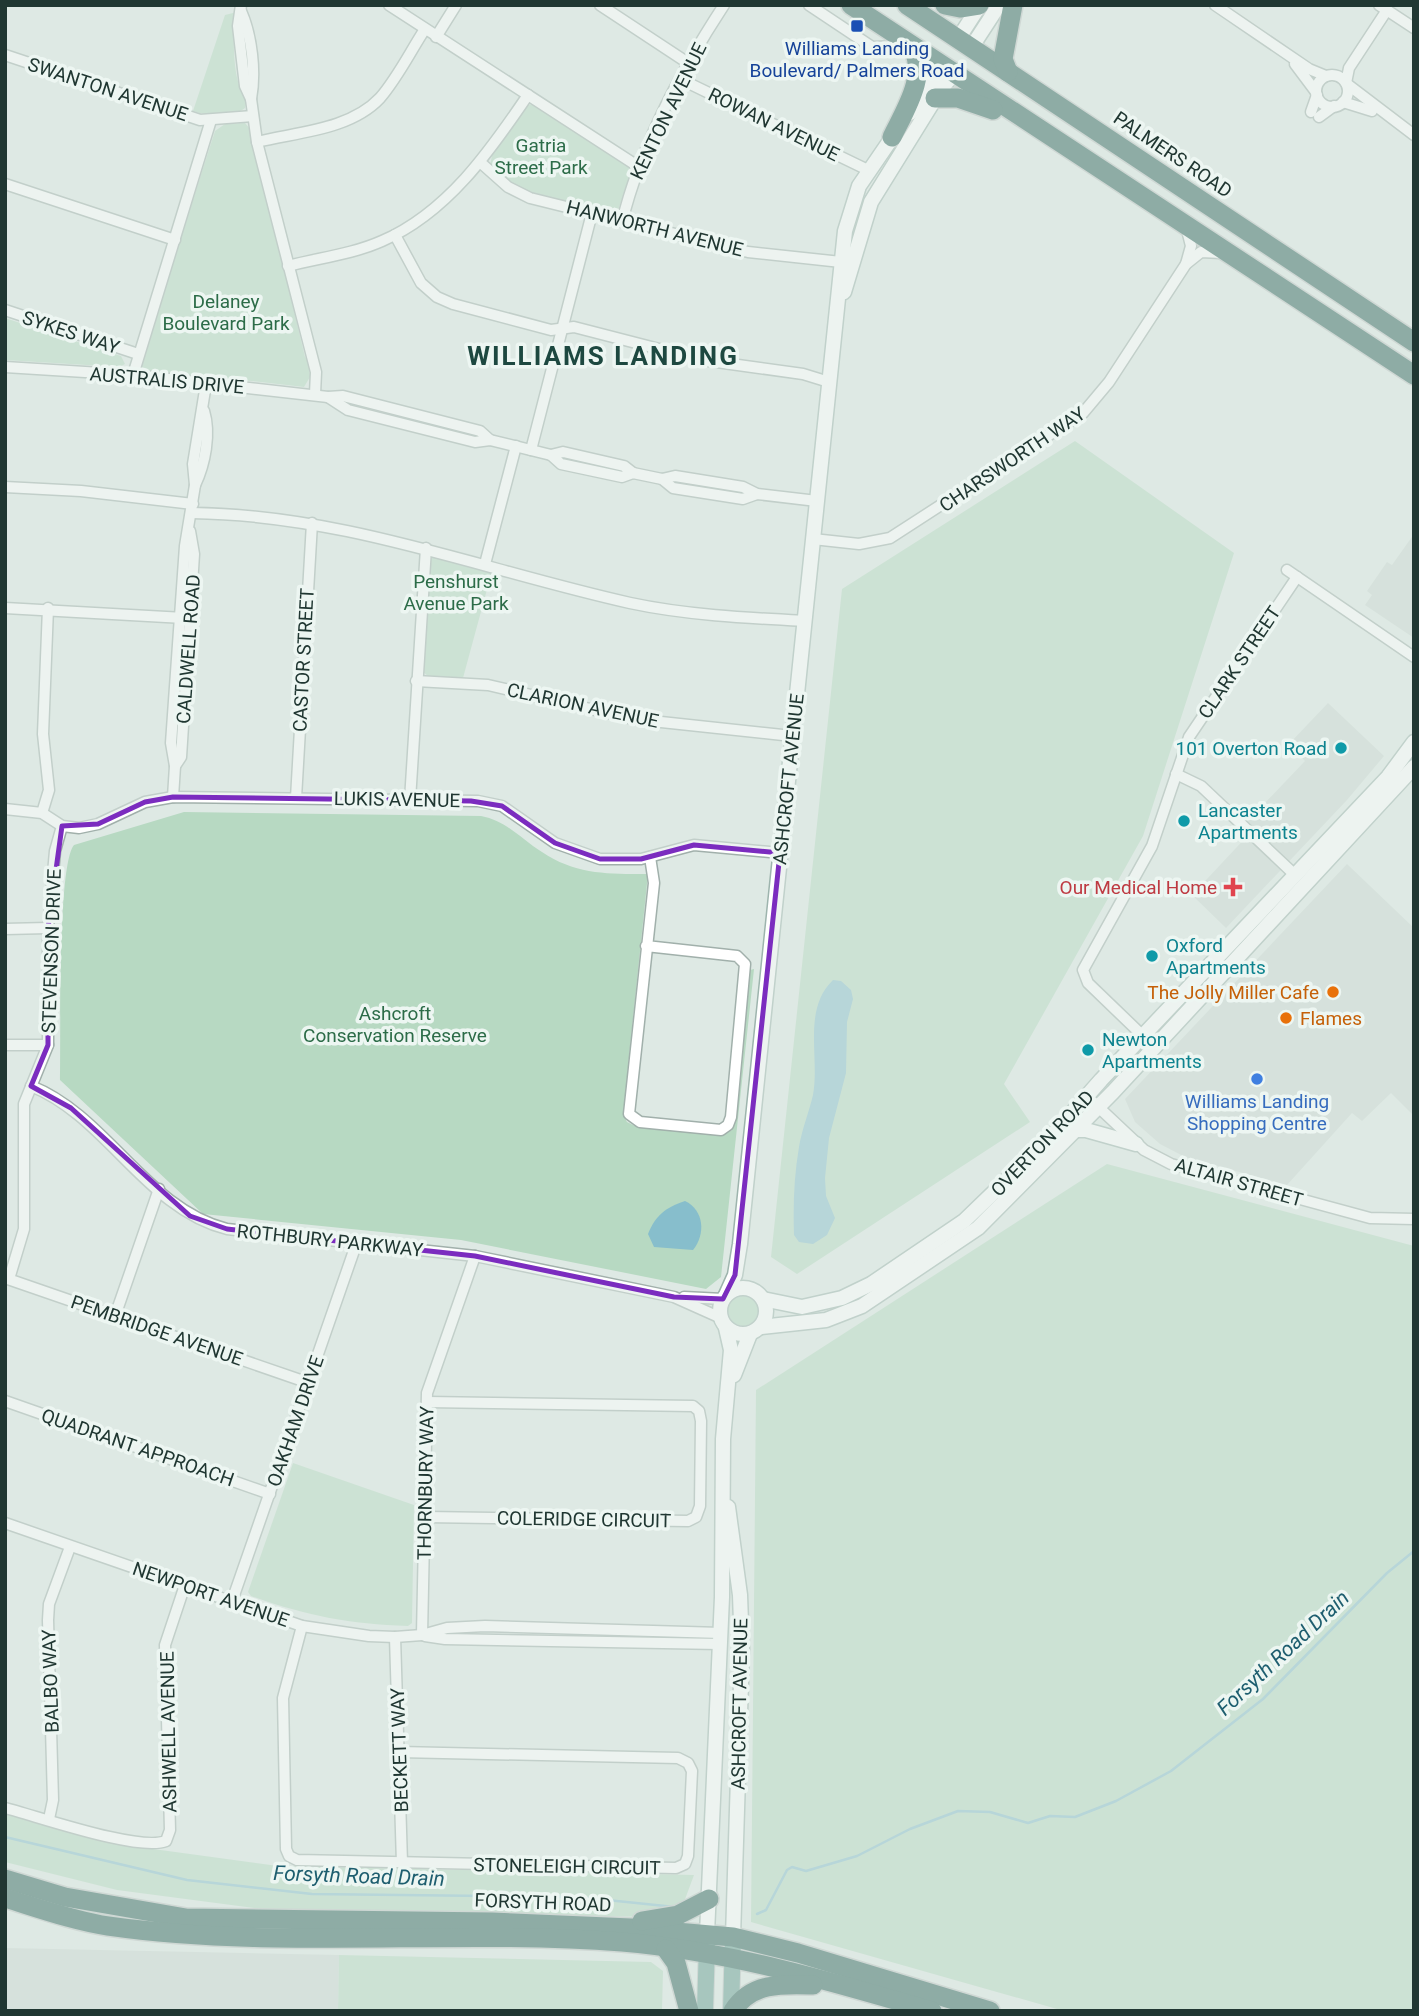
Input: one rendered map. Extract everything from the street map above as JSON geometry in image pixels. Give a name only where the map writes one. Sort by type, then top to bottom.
[{"type":"highway","points":[[851,5],[1414,375]]},
{"type":"highway","name":"PALMERS ROAD","points":[[908,5],[1414,342]]},
{"type":"highway","points":[[945,5],[960,8],[979,5]]},
{"type":"highway","points":[[1008,72],[1003,59],[1013,5]]},
{"type":"highway","points":[[948,70],[965,43]]},
{"type":"highway","points":[[892,137],[915,82],[917,57],[911,45]]},
{"type":"highway","points":[[935,98],[945,96],[974,102],[1034,126]]},
{"type":"highway","name":"FORSYTH ROAD","points":[[5,1879],[65,1897],[186,1918],[586,1926],[707,1944],[732,1957],[932,2011]]},
{"type":"highway","points":[[65,1897],[78,1918]]},
{"type":"highway","name":"FORSYTH ROAD","points":[[5,1898],[104,1926],[219,1938],[510,1938],[623,1942],[666,1949],[707,1944],[733,1937],[798,1953],[990,2011]]},
{"type":"highway","points":[[586,1926],[658,1919],[686,1912],[709,1899]]},
{"type":"highway","points":[[666,1949],[676,1963],[689,2011]]},
{"type":"highway","points":[[732,2011],[747,1993],[766,1987],[843,1985]]},
{"type":"main road","points":[[965,43],[979,5]]},
{"type":"main road","points":[[965,43],[999,5]]},
{"type":"main road","name":"ASHCROFT AVENUE","points":[[837,313],[871,202],[935,98],[948,70]]},
{"type":"main road","name":"ASHCROFT AVENUE","points":[[725,1297],[735,1275],[740,1244],[841,262],[851,207],[868,170],[948,70]]},
{"type":"main road","name":"OVERTON ROAD","points":[[756,1330],[826,1320],[879,1295],[978,1228],[1075,1130],[1092,1102],[1143,1036],[1388,776],[1414,742]]},
{"type":"main road","name":"OVERTON ROAD","points":[[758,1295],[792,1307],[813,1306],[842,1298],[871,1284],[973,1214],[1049,1139],[1092,1102],[1414,767]]},
{"type":"main road","points":[[1075,1130],[1086,1130],[1136,1144]]},
{"type":"main road","name":"ASHCROFT AVENUE","points":[[740,1244],[758,1295]]},
{"type":"main road","points":[[738,1289],[758,1295],[766,1314],[756,1330],[735,1333],[724,1323],[725,1297],[738,1289]]},
{"type":"main road","name":"ASHCROFT AVENUE","points":[[707,1944],[720,1638],[723,1472],[731,1349],[724,1323]]},
{"type":"main road","name":"ASHCROFT AVENUE","points":[[727,1394],[756,1330]]},
{"type":"main road","name":"ASHCROFT AVENUE","points":[[723,1472],[741,1615],[733,1937]]},
{"type":"main road","points":[[720,1638],[734,1635],[741,1615]]},
{"type":"main road","points":[[732,2011],[733,1937]]},
{"type":"main road","points":[[705,2011],[707,1944]]},
{"type":"street","points":[[389,5],[639,167]]},
{"type":"street","points":[[436,37],[456,5]]},
{"type":"street","points":[[600,5],[688,63]]},
{"type":"street","name":"KENTON AVENUE","points":[[622,222],[639,167],[680,79],[724,5]]},
{"type":"street","points":[[809,5],[872,47],[911,45]]},
{"type":"street","points":[[1215,5],[1309,69],[1340,77],[1385,116],[1414,135]]},
{"type":"street","points":[[241,8],[247,26],[254,85],[251,99],[257,142],[316,372],[315,394]]},
{"type":"street","points":[[1360,48],[1319,83],[1315,114],[1338,104],[1348,94],[1346,84],[1349,68],[1383,8],[1414,28]]},
{"type":"street","points":[[257,142],[334,125],[357,115],[377,100],[394,80],[425,29]]},
{"type":"street","points":[[1270,42],[1290,60],[1321,102],[1385,116]]},
{"type":"street","name":"SWANTON AVENUE","points":[[5,55],[200,120],[253,116]]},
{"type":"street","name":"ROWAN AVENUE","points":[[680,79],[868,170]]},
{"type":"street","points":[[289,266],[373,245],[395,235],[424,215],[481,163],[528,95]]},
{"type":"street","points":[[133,375],[211,120]]},
{"type":"street","name":"HANWORTH AVENUE","points":[[481,163],[503,183],[522,194],[592,214],[748,252],[841,262]]},
{"type":"street","points":[[5,184],[175,240]]},
{"type":"street","points":[[531,450],[592,214]]},
{"type":"street","points":[[1185,224],[1191,246],[1186,264]]},
{"type":"street","points":[[395,235],[421,283],[437,298],[551,330],[574,327],[723,365],[830,376]]},
{"type":"street","points":[[1186,264],[1206,251],[1234,256]]},
{"type":"street","name":"CHARSWORTH WAY","points":[[813,539],[868,544],[890,538],[1074,421],[1100,395],[1186,264]]},
{"type":"street","name":"SYKES WAY","points":[[5,310],[138,354]]},
{"type":"street","name":"AUSTRALIS DRIVE","points":[[5,367],[133,375],[328,397],[343,396],[480,430],[490,440],[551,455],[563,452],[624,466],[634,473],[662,479],[675,476],[743,487],[757,494],[817,501]]},
{"type":"street","name":"CALDWELL ROAD","points":[[173,797],[175,766],[171,743],[185,618],[185,546],[190,531],[195,485],[202,473],[208,428],[204,411],[206,384]]},
{"type":"street","points":[[485,564],[516,446]]},
{"type":"street","points":[[5,487],[81,491],[312,523],[426,548],[630,603],[804,621]]},
{"type":"street","name":"CASTOR STREET","points":[[296,798],[312,523]]},
{"type":"street","points":[[410,800],[426,548]]},
{"type":"street","points":[[1287,570],[1414,657]]},
{"type":"street","name":"CLARK STREET","points":[[1143,1036],[1082,974],[1152,846],[1192,731],[1297,577]]},
{"type":"street","points":[[5,608],[48,608],[185,618]]},
{"type":"street","points":[[42,813],[49,790],[43,734],[48,608]]},
{"type":"street","name":"CLARION AVENUE","points":[[416,681],[488,685],[632,719],[792,736]]},
{"type":"street","points":[[1176,774],[1201,786],[1295,875]]},
{"type":"street","name":"LUKIS AVENUE","points":[[62,826],[79,828],[99,824],[145,802],[173,797],[486,802],[517,814],[555,843],[576,853],[609,860],[650,857],[694,845],[780,853]]},
{"type":"street","points":[[5,809],[42,813],[62,826]]},
{"type":"street","name":"STEVENSON DRIVE","points":[[7,1278],[24,1229],[24,1104],[48,1045],[48,928],[55,851],[62,826]]},
{"type":"street","points":[[646,946],[737,956],[745,964],[730,1117],[728,1125],[721,1130],[639,1122],[629,1114],[646,946],[654,883],[650,857]]},
{"type":"street","points":[[5,929],[48,928]]},
{"type":"street","points":[[5,1045],[48,1045]]},
{"type":"street","name":"ROTHBURY PARKWAY","points":[[31,1086],[71,1108],[159,1189],[204,1224],[227,1229],[475,1255],[674,1297],[725,1297]]},
{"type":"street","name":"ALTAIR STREET","points":[[1092,1102],[1136,1144],[1171,1164],[1370,1218],[1414,1219]]},
{"type":"street","points":[[115,1316],[159,1189]]},
{"type":"street","name":"OAKHAM DRIVE","points":[[233,1601],[357,1241]]},
{"type":"street","name":"THORNBURY WAY","points":[[422,1635],[426,1402],[429,1386],[475,1255]]},
{"type":"street","name":"PEMBRIDGE AVENUE","points":[[7,1278],[309,1383]]},
{"type":"street","name":"ROTHBURY PARKWAY","points":[[674,1297],[724,1323]]},
{"type":"street","name":"QUADRANT APPROACH","points":[[5,1401],[270,1494]]},
{"type":"street","name":"COLERIDGE CIRCUIT","points":[[425,1517],[688,1521],[696,1517],[700,1506],[701,1421],[699,1411],[692,1406],[426,1402]]},
{"type":"street","name":"NEWPORT AVENUE","points":[[5,1523],[302,1626],[395,1637],[422,1635],[447,1628],[485,1632],[720,1638]]},
{"type":"street","name":"BALBO WAY","points":[[49,1819],[53,1800],[49,1604],[70,1547]]},
{"type":"street","name":"ASHWELL AVENUE","points":[[5,1808],[110,1837],[158,1843],[168,1838],[165,1645],[185,1585]]},
{"type":"street","name":"STONELEIGH CIRCUIT","points":[[302,1626],[283,1698],[287,1853],[297,1860],[681,1867],[688,1856],[692,1771],[688,1763],[678,1758],[399,1752]]},
{"type":"street","name":"BECKETT WAY","points":[[395,1637],[402,1863]]},
{"type":"highlighted area","points":[[173,797],[471,801],[502,806],[555,843],[600,859],[641,859],[694,845],[780,853],[735,1275],[723,1299],[674,1297],[475,1256],[227,1229],[190,1216],[71,1108],[31,1086],[48,1045],[48,928],[62,826],[98,824],[145,802]]},
{"type":"shaded area","points":[[1414,534],[1414,638],[1365,605],[1372,595],[1367,591],[1387,562],[1392,565]]},
{"type":"shaded area","points":[[1328,703],[1384,756],[1347,800],[1226,928],[1192,895],[1250,833],[1243,826],[1305,761],[1289,744]]},
{"type":"shaded area","points":[[1347,864],[1414,928],[1414,1116],[1391,1093],[1362,1121],[1352,1113],[1287,1185],[1185,1157],[1160,1144],[1135,1122],[1125,1099]]},
{"type":"shaded area","points":[[5,1948],[339,1955],[338,2011],[5,2011]]},
{"type":"green space","points":[[237,12],[234,49],[245,108],[220,115],[193,111],[225,15]]},
{"type":"green space","name":"Gatria Street Park","points":[[532,104],[628,166],[631,174],[617,213],[534,195],[510,184],[490,165],[492,156],[524,107]]},
{"type":"green space","name":"Delaney Boulevard Park","points":[[245,123],[251,130],[305,357],[309,361],[310,377],[304,387],[233,379],[227,382],[146,371],[140,365],[215,131],[225,124]]},
{"type":"green space","points":[[5,318],[121,356],[125,364],[119,367],[5,360]]},
{"type":"green space","points":[[1075,441],[1234,553],[1143,836],[1004,1084],[1030,1122],[797,1274],[771,1257],[842,589]]},
{"type":"green space","name":"Penshurst Avenue Park","points":[[434,557],[492,571],[463,678],[428,676],[423,672],[429,560]]},
{"type":"green space","name":"Ashcroft Conservation Reserve","points":[[184,812],[481,816],[506,826],[542,852],[567,865],[593,872],[648,874],[623,1115],[627,1122],[635,1126],[724,1135],[732,1130],[750,970],[754,969],[721,1277],[706,1289],[461,1240],[203,1214],[60,1080],[62,918],[69,859],[74,845]]},
{"type":"green space","points":[[1107,1164],[1414,1246],[1414,2011],[1064,2011],[751,1922],[756,1390]]},
{"type":"green space","points":[[743,1296],[749,1297],[757,1305],[757,1317],[749,1325],[743,1326],[737,1325],[729,1317],[728,1311],[729,1305],[737,1297]]},
{"type":"green space","points":[[293,1463],[414,1505],[412,1623],[408,1626],[309,1614],[251,1596],[248,1592]]},
{"type":"green space","points":[[5,1814],[124,1845],[278,1866],[694,1875],[684,1902],[656,1917],[269,1910],[117,1890],[5,1862]]},
{"type":"green space","points":[[339,1955],[651,1962],[663,1971],[662,2011],[338,2011]]},
{"type":"water","points":[[833,980],[841,981],[851,990],[853,999],[847,1022],[846,1073],[829,1138],[825,1178],[826,1196],[835,1218],[827,1235],[813,1244],[799,1242],[794,1235],[795,1180],[800,1140],[815,1080],[815,1020],[818,1005]]},
{"type":"water","points":[[685,1201],[696,1210],[701,1223],[700,1237],[693,1250],[654,1247],[648,1234],[654,1222],[667,1209]]},
{"type":"waterway","name":"Forsyth Road Drain","points":[[757,1914],[766,1910],[787,1870],[792,1867],[806,1871],[857,1856],[910,1829],[958,1811],[990,1812],[1028,1823],[1050,1816],[1075,1817],[1116,1801],[1171,1771],[1263,1699],[1387,1573],[1414,1551]]},
{"type":"waterway","name":"Forsyth Road Drain","points":[[5,1837],[187,1880],[312,1894],[578,1897],[675,1907]]},
{"type":"place","name":"Williams Landing Boulevard/ Palmers Road","points":[[857,26]]},
{"type":"place","name":"101 Overton Road","points":[[1341,748]]},
{"type":"place","name":"Lancaster Apartments","points":[[1184,821]]},
{"type":"place","name":"Our Medical Home","points":[[1233,887]]},
{"type":"place","name":"Oxford Apartments","points":[[1152,956]]},
{"type":"place","name":"The Jolly Miller Cafe","points":[[1333,992]]},
{"type":"place","name":"Flames","points":[[1286,1018]]},
{"type":"place","name":"Newton Apartments","points":[[1088,1050]]},
{"type":"place","name":"Williams Landing Shopping Centre","points":[[1257,1079]]},
{"type":"district","name":"WILLIAMS LANDING","points":[[603,356]]}]
